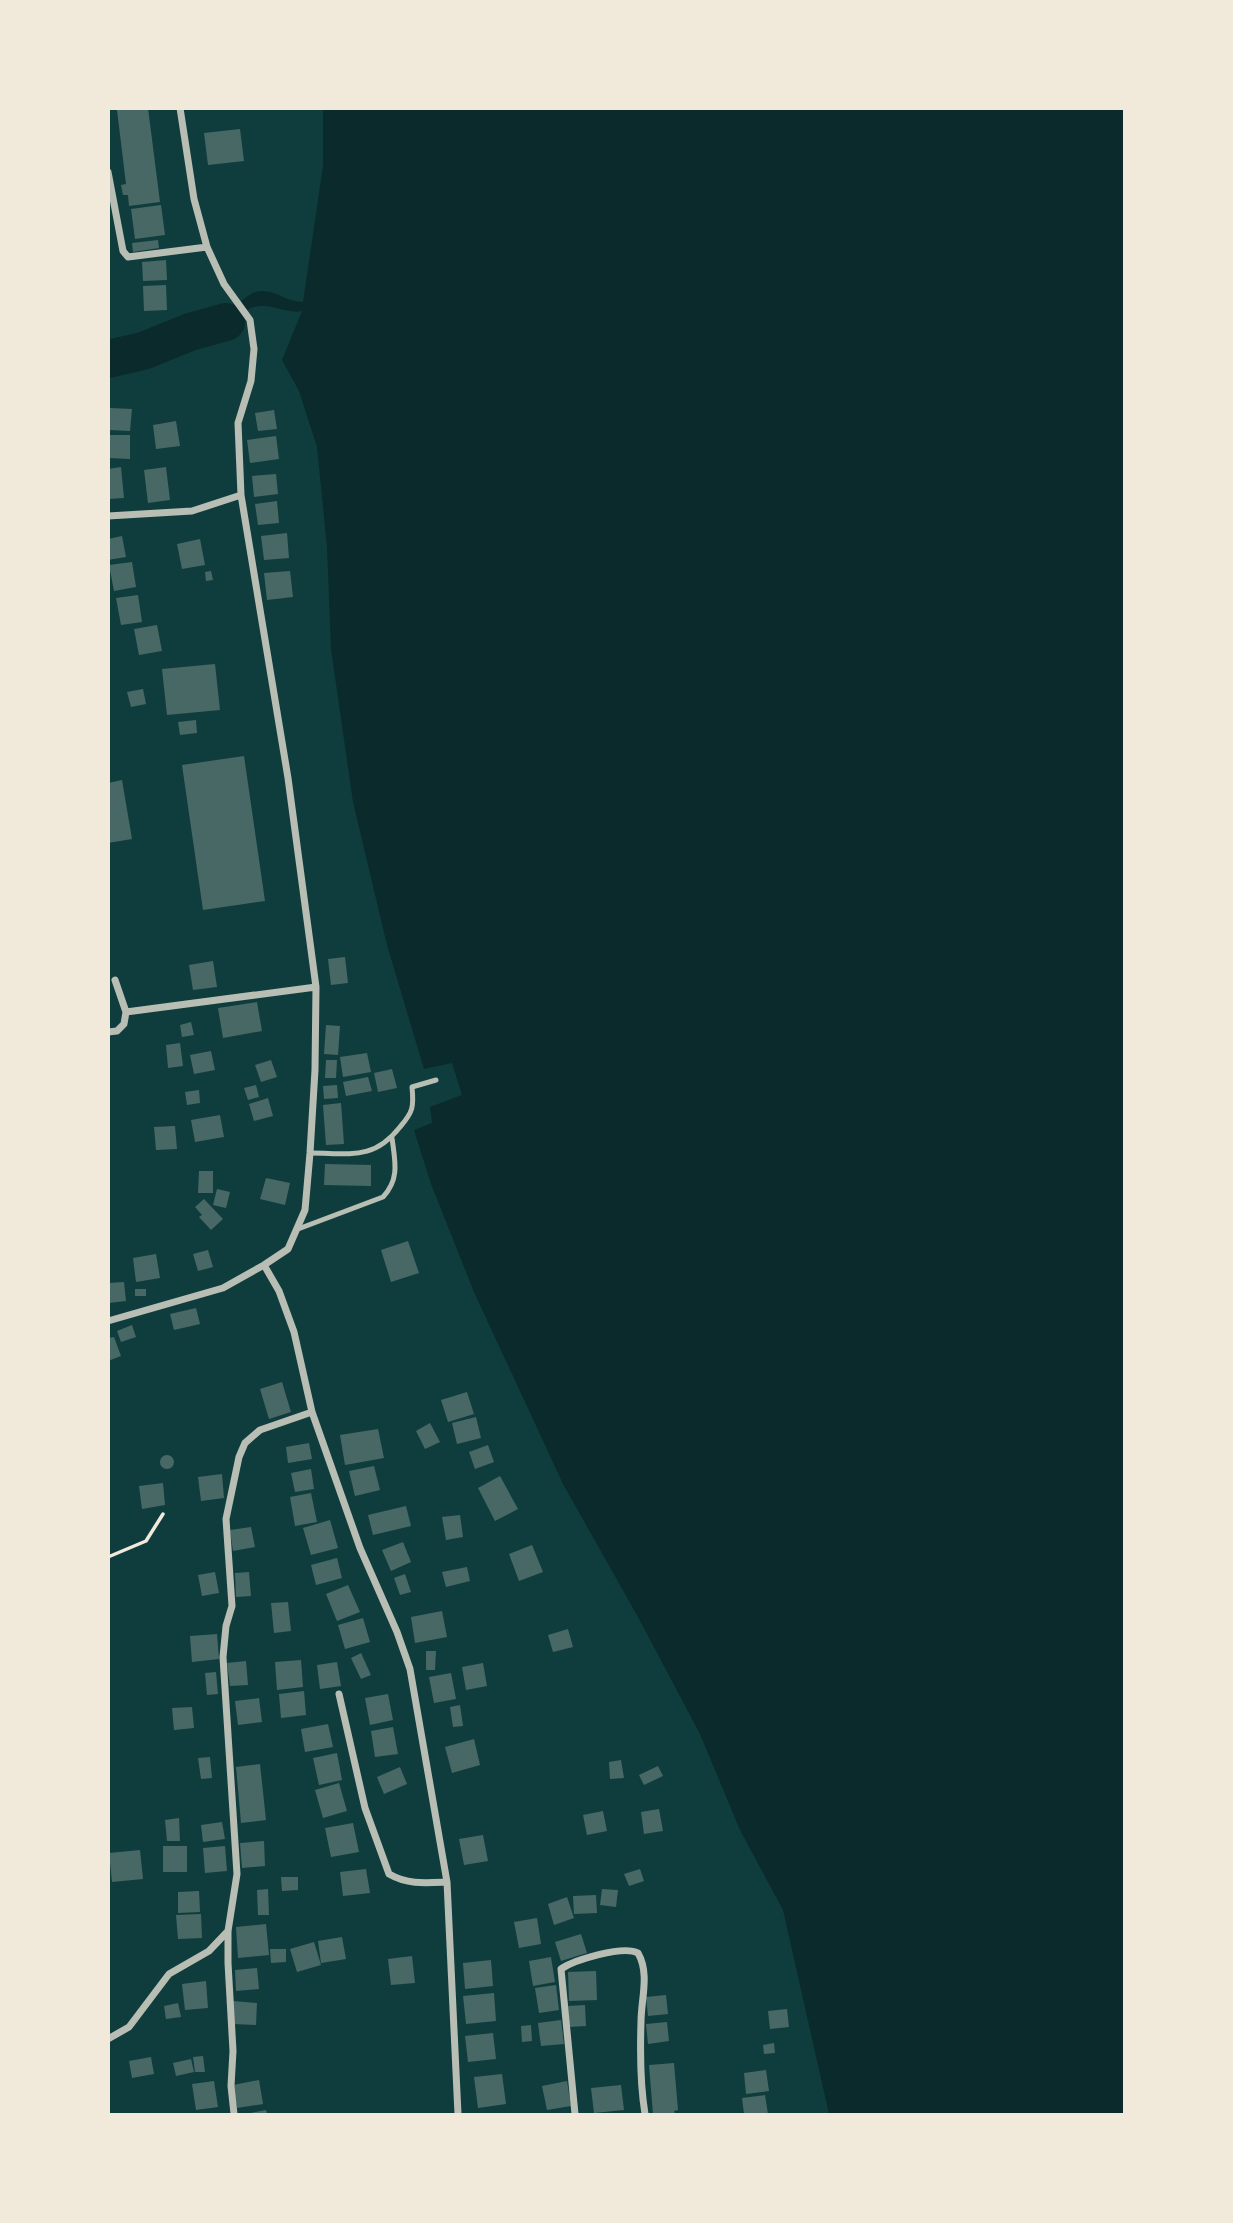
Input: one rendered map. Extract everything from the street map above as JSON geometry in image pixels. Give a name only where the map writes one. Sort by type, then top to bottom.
[{"type":"street","points":[[108,1321],[223,1287],[288,1249],[304,1210],[315,1070],[316,987],[288,778],[241,495],[238,423],[251,381],[254,349],[250,320],[224,284],[207,247],[194,199],[180,108]]},
{"type":"street","points":[[108,172],[123,251],[128,257],[207,247]]},
{"type":"street","points":[[108,516],[192,511],[241,495]]},
{"type":"street","points":[[108,1032],[117,1031],[124,1024],[126,1012],[115,980]]},
{"type":"street","points":[[126,1012],[316,987]]},
{"type":"street","points":[[264,1265],[279,1291],[294,1332],[312,1412],[360,1548],[397,1632],[410,1669],[447,1882],[458,2115]]},
{"type":"street","points":[[234,2115],[228,1931],[237,1874],[223,1657],[226,1626],[232,1606],[226,1519],[239,1457],[245,1443],[260,1430],[312,1412]]},
{"type":"street","points":[[339,1694],[365,1808],[389,1874],[416,1883],[447,1882]]},
{"type":"street","points":[[108,2039],[129,2027],[169,1974],[209,1951],[228,1931]]},
{"type":"street","points":[[575,2115],[561,1969],[586,1958],[630,1950],[638,1953],[645,1969],[641,2020],[642,2094],[645,2115]]},
{"type":"lane","points":[[310,1153],[362,1153],[377,1149],[391,1138],[411,1114],[414,1099],[412,1087],[436,1080]]},
{"type":"lane","points":[[298,1229],[383,1197],[392,1188],[397,1171],[391,1138]]},
{"type":"path","points":[[108,1557],[146,1541],[163,1514]]},
{"type":"water","points":[[323,109],[1124,109],[1124,2114],[829,2114],[783,1910],[740,1830],[700,1734],[563,1484],[474,1292],[431,1184],[414,1130],[432,1123],[430,1107],[462,1095],[452,1063],[424,1069],[387,945],[353,802],[331,649],[327,547],[317,447],[299,391],[282,360],[302,311],[254,307],[246,311],[226,332],[208,336],[177,336],[220,318],[253,293],[272,292],[303,302],[323,166]]},
{"type":"building","points":[[148,108],[160,202],[129,206],[128,195],[123,195],[121,185],[126,184],[117,110]]},
{"type":"building","points":[[240,129],[244,161],[208,165],[204,133]]},
{"type":"building","points":[[161,205],[165,235],[135,239],[131,209]]},
{"type":"building","points":[[158,240],[159,248],[133,252],[132,243]]},
{"type":"building","points":[[166,260],[167,280],[143,281],[142,262]]},
{"type":"building","points":[[166,285],[167,310],[144,311],[143,286]]},
{"type":"building","points":[[110,408],[132,409],[130,431],[109,430]]},
{"type":"building","points":[[274,410],[277,429],[258,431],[255,413]]},
{"type":"building","points":[[176,421],[180,446],[156,449],[153,425]]},
{"type":"building","points":[[110,435],[130,435],[130,459],[109,458]]},
{"type":"building","points":[[276,436],[279,459],[250,463],[247,440]]},
{"type":"building","points":[[121,467],[124,498],[108,499],[108,469]]},
{"type":"building","points":[[166,467],[170,500],[148,503],[144,470]]},
{"type":"building","points":[[276,474],[278,494],[254,497],[252,476]]},
{"type":"building","points":[[277,501],[279,523],[258,525],[255,504]]},
{"type":"building","points":[[287,533],[289,558],[264,560],[261,536]]},
{"type":"building","points":[[122,536],[126,557],[108,560],[108,539]]},
{"type":"building","points":[[200,539],[205,565],[182,569],[177,544]]},
{"type":"building","points":[[132,562],[136,587],[114,591],[109,565]]},
{"type":"building","points":[[211,571],[213,580],[206,581],[205,572]]},
{"type":"building","points":[[290,571],[293,597],[267,600],[264,573]]},
{"type":"building","points":[[138,595],[142,622],[121,625],[116,598]]},
{"type":"building","points":[[157,625],[162,651],[139,655],[134,629]]},
{"type":"building","points":[[215,664],[220,710],[167,715],[162,669]]},
{"type":"building","points":[[143,689],[146,704],[131,707],[127,692]]},
{"type":"building","points":[[196,720],[197,733],[180,735],[178,722]]},
{"type":"building","points":[[244,756],[265,901],[203,910],[182,765]]},
{"type":"building","points":[[122,780],[132,839],[108,843],[108,783]]},
{"type":"building","points":[[345,957],[348,983],[331,985],[328,959]]},
{"type":"building","points":[[213,961],[217,987],[193,990],[189,965]]},
{"type":"building","points":[[257,1002],[262,1031],[223,1038],[218,1008]]},
{"type":"building","points":[[191,1022],[194,1035],[182,1037],[180,1025]]},
{"type":"building","points":[[326,1025],[340,1026],[338,1055],[324,1054]]},
{"type":"building","points":[[180,1043],[183,1066],[168,1068],[166,1045]]},
{"type":"building","points":[[211,1051],[215,1070],[194,1074],[190,1055]]},
{"type":"building","points":[[367,1053],[371,1072],[343,1077],[340,1057]]},
{"type":"building","points":[[271,1060],[277,1077],[261,1082],[255,1065]]},
{"type":"building","points":[[326,1060],[337,1060],[336,1078],[325,1078]]},
{"type":"building","points":[[392,1069],[397,1088],[378,1092],[374,1073]]},
{"type":"building","points":[[368,1077],[372,1091],[346,1096],[343,1082]]},
{"type":"building","points":[[256,1085],[259,1097],[248,1100],[244,1088]]},
{"type":"building","points":[[337,1085],[338,1098],[324,1099],[323,1086]]},
{"type":"building","points":[[199,1090],[200,1103],[187,1105],[185,1092]]},
{"type":"building","points":[[268,1098],[273,1116],[254,1121],[249,1104]]},
{"type":"building","points":[[341,1103],[344,1144],[326,1145],[323,1105]]},
{"type":"building","points":[[220,1115],[224,1137],[195,1142],[191,1120]]},
{"type":"building","points":[[175,1126],[177,1149],[156,1150],[154,1127]]},
{"type":"building","points":[[325,1164],[371,1165],[371,1186],[324,1185]]},
{"type":"building","points":[[199,1171],[213,1171],[213,1193],[198,1193]]},
{"type":"building","points":[[266,1178],[290,1183],[285,1205],[260,1199]]},
{"type":"building","points":[[217,1189],[230,1192],[226,1208],[213,1205]]},
{"type":"building","points":[[204,1199],[223,1219],[211,1230],[199,1217],[202,1215],[195,1207]]},
{"type":"building","points":[[408,1241],[419,1273],[391,1282],[381,1250]]},
{"type":"building","points":[[208,1250],[213,1267],[198,1271],[193,1254]]},
{"type":"building","points":[[156,1254],[160,1278],[136,1282],[133,1258]]},
{"type":"building","points":[[124,1282],[126,1301],[109,1303],[108,1283]]},
{"type":"building","points":[[135,1289],[146,1289],[146,1296],[135,1296]]},
{"type":"building","points":[[196,1308],[200,1324],[174,1330],[170,1314]]},
{"type":"building","points":[[132,1325],[136,1337],[121,1342],[117,1331]]},
{"type":"building","points":[[114,1337],[121,1356],[108,1361],[108,1338]]},
{"type":"building","points":[[282,1382],[291,1412],[269,1419],[260,1389]]},
{"type":"building","points":[[467,1392],[474,1414],[448,1422],[441,1400]]},
{"type":"building","points":[[476,1417],[481,1438],[457,1444],[452,1423]]},
{"type":"building","points":[[430,1423],[440,1442],[425,1449],[416,1431]]},
{"type":"building","points":[[378,1429],[384,1458],[345,1465],[340,1435]]},
{"type":"building","points":[[309,1443],[312,1459],[288,1463],[286,1447]]},
{"type":"building","points":[[488,1445],[494,1462],[475,1469],[469,1452]]},
{"type":"building","points":[[164,1455],[170,1455],[174,1462],[170,1469],[164,1469],[160,1465],[160,1459]]},
{"type":"building","points":[[374,1466],[380,1490],[355,1496],[349,1471]]},
{"type":"building","points":[[311,1469],[314,1489],[295,1492],[291,1473]]},
{"type":"building","points":[[222,1474],[224,1498],[201,1501],[198,1477]]},
{"type":"building","points":[[500,1476],[518,1509],[495,1521],[478,1488]]},
{"type":"building","points":[[163,1483],[165,1505],[142,1509],[139,1486]]},
{"type":"building","points":[[311,1493],[317,1522],[295,1526],[290,1497]]},
{"type":"building","points":[[406,1506],[411,1526],[373,1535],[368,1515]]},
{"type":"building","points":[[460,1515],[463,1537],[446,1540],[442,1517]]},
{"type":"building","points":[[330,1520],[338,1548],[311,1555],[303,1528]]},
{"type":"building","points":[[251,1527],[255,1547],[233,1551],[230,1530]]},
{"type":"building","points":[[403,1542],[411,1562],[391,1571],[382,1550]]},
{"type":"building","points":[[532,1545],[543,1572],[519,1581],[509,1554]]},
{"type":"building","points":[[337,1558],[342,1578],[316,1585],[311,1565]]},
{"type":"building","points":[[467,1567],[470,1581],[446,1587],[442,1572]]},
{"type":"building","points":[[215,1572],[219,1593],[202,1596],[198,1575]]},
{"type":"building","points":[[249,1572],[251,1596],[236,1597],[235,1573]]},
{"type":"building","points":[[405,1574],[411,1592],[400,1595],[394,1578]]},
{"type":"building","points":[[348,1585],[360,1612],[337,1621],[326,1594]]},
{"type":"building","points":[[288,1602],[291,1631],[274,1633],[271,1603]]},
{"type":"building","points":[[442,1611],[447,1637],[415,1643],[411,1617]]},
{"type":"building","points":[[363,1618],[370,1642],[345,1649],[338,1625]]},
{"type":"building","points":[[568,1629],[573,1647],[553,1652],[548,1635]]},
{"type":"building","points":[[217,1634],[219,1659],[192,1662],[190,1636]]},
{"type":"building","points":[[426,1651],[436,1651],[435,1670],[426,1670]]},
{"type":"building","points":[[361,1653],[371,1675],[361,1679],[351,1658]]},
{"type":"building","points":[[301,1660],[303,1687],[277,1690],[275,1662]]},
{"type":"building","points":[[246,1661],[248,1685],[230,1686],[227,1663]]},
{"type":"building","points":[[337,1662],[341,1686],[320,1689],[317,1665]]},
{"type":"building","points":[[483,1663],[487,1686],[466,1690],[462,1667]]},
{"type":"building","points":[[216,1672],[218,1694],[207,1695],[205,1673]]},
{"type":"building","points":[[451,1673],[456,1699],[434,1703],[429,1677]]},
{"type":"building","points":[[304,1691],[306,1715],[281,1718],[279,1694]]},
{"type":"building","points":[[388,1694],[393,1720],[370,1725],[365,1698]]},
{"type":"building","points":[[259,1698],[262,1722],[238,1725],[235,1701]]},
{"type":"building","points":[[460,1705],[463,1726],[453,1727],[450,1707]]},
{"type":"building","points":[[192,1707],[194,1728],[174,1730],[172,1708]]},
{"type":"building","points":[[328,1724],[333,1747],[305,1752],[301,1729]]},
{"type":"building","points":[[393,1727],[398,1754],[375,1757],[371,1731]]},
{"type":"building","points":[[474,1739],[480,1765],[452,1773],[445,1747]]},
{"type":"building","points":[[337,1753],[342,1780],[319,1785],[313,1758]]},
{"type":"building","points":[[210,1757],[212,1778],[201,1779],[198,1758]]},
{"type":"building","points":[[621,1760],[624,1778],[610,1779],[609,1762]]},
{"type":"building","points":[[260,1764],[266,1820],[241,1823],[236,1767]]},
{"type":"building","points":[[658,1766],[663,1776],[644,1785],[639,1775]]},
{"type":"building","points":[[400,1767],[407,1784],[384,1794],[377,1777]]},
{"type":"building","points":[[339,1783],[347,1811],[323,1818],[315,1790]]},
{"type":"building","points":[[659,1809],[663,1831],[644,1834],[641,1812]]},
{"type":"building","points":[[603,1811],[607,1831],[587,1835],[583,1815]]},
{"type":"building","points":[[179,1818],[180,1841],[167,1841],[165,1820]]},
{"type":"building","points":[[222,1822],[225,1839],[203,1842],[201,1825]]},
{"type":"building","points":[[353,1823],[359,1852],[331,1857],[325,1828]]},
{"type":"building","points":[[483,1835],[488,1861],[464,1865],[459,1839]]},
{"type":"building","points":[[264,1841],[265,1866],[242,1868],[240,1843]]},
{"type":"building","points":[[163,1846],[187,1846],[187,1872],[163,1872]]},
{"type":"building","points":[[225,1846],[227,1871],[205,1873],[203,1848]]},
{"type":"building","points":[[140,1850],[143,1879],[112,1882],[109,1853]]},
{"type":"building","points":[[366,1869],[370,1893],[343,1896],[340,1872]]},
{"type":"building","points":[[640,1869],[644,1881],[629,1886],[624,1874]]},
{"type":"building","points":[[281,1877],[298,1877],[298,1890],[282,1891]]},
{"type":"building","points":[[268,1889],[269,1915],[258,1915],[257,1890]]},
{"type":"building","points":[[602,1889],[618,1890],[616,1907],[600,1905]]},
{"type":"building","points":[[199,1891],[200,1912],[178,1913],[178,1892]]},
{"type":"building","points":[[596,1895],[597,1913],[574,1914],[573,1896]]},
{"type":"building","points":[[567,1897],[574,1918],[554,1925],[548,1904]]},
{"type":"building","points":[[201,1914],[202,1938],[178,1939],[176,1915]]},
{"type":"building","points":[[537,1918],[541,1944],[519,1948],[514,1922]]},
{"type":"building","points":[[266,1924],[269,1955],[238,1958],[236,1927]]},
{"type":"building","points":[[581,1934],[587,1953],[561,1961],[555,1942]]},
{"type":"building","points":[[342,1937],[346,1959],[321,1963],[318,1941]]},
{"type":"building","points":[[314,1942],[321,1965],[297,1972],[290,1949]]},
{"type":"building","points":[[270,1949],[286,1949],[286,1962],[271,1963]]},
{"type":"building","points":[[412,1956],[415,1983],[391,1985],[388,1959]]},
{"type":"building","points":[[551,1957],[555,1982],[533,1986],[529,1961]]},
{"type":"building","points":[[491,1960],[493,1986],[465,1989],[463,1963]]},
{"type":"building","points":[[257,1968],[259,1989],[236,1991],[235,1970]]},
{"type":"building","points":[[596,1971],[597,2000],[569,2001],[568,1972]]},
{"type":"building","points":[[206,1981],[208,2008],[185,2010],[182,1984]]},
{"type":"building","points":[[556,1985],[559,2010],[539,2013],[535,1988]]},
{"type":"building","points":[[494,1993],[496,2021],[466,2024],[463,1996]]},
{"type":"building","points":[[666,1995],[668,2014],[648,2016],[646,1997]]},
{"type":"building","points":[[233,2001],[257,2003],[256,2025],[232,2024]]},
{"type":"building","points":[[178,2003],[181,2017],[166,2019],[164,2006]]},
{"type":"building","points":[[585,2005],[586,2026],[569,2027],[568,2006]]},
{"type":"building","points":[[787,2009],[789,2027],[770,2029],[768,2011]]},
{"type":"building","points":[[561,2020],[564,2044],[541,2046],[538,2023]]},
{"type":"building","points":[[667,2022],[669,2041],[648,2044],[646,2024]]},
{"type":"building","points":[[531,2025],[532,2041],[522,2042],[521,2026]]},
{"type":"building","points":[[493,2033],[496,2059],[468,2062],[465,2036]]},
{"type":"building","points":[[774,2043],[775,2053],[764,2054],[763,2045]]},
{"type":"building","points":[[203,2056],[205,2072],[195,2072],[193,2057]]},
{"type":"building","points":[[151,2057],[154,2074],[132,2078],[129,2061]]},
{"type":"building","points":[[191,2059],[194,2072],[176,2076],[173,2063]]},
{"type":"building","points":[[674,2063],[678,2110],[674,2111],[675,2114],[653,2114],[649,2065]]},
{"type":"building","points":[[766,2070],[769,2091],[746,2094],[744,2073]]},
{"type":"building","points":[[502,2074],[506,2104],[478,2108],[474,2077]]},
{"type":"building","points":[[259,2080],[263,2104],[237,2108],[233,2085]]},
{"type":"building","points":[[214,2081],[218,2107],[196,2110],[192,2084]]},
{"type":"building","points":[[567,2081],[571,2106],[547,2110],[542,2086]]},
{"type":"building","points":[[621,2085],[624,2110],[594,2113],[591,2088]]},
{"type":"building","points":[[765,2095],[768,2114],[744,2114],[742,2098]]},
{"type":"building","points":[[266,2110],[267,2114],[250,2114],[250,2113]]},
{"type":"waterway","points":[[108,359],[143,351],[190,332],[226,322]]}]
